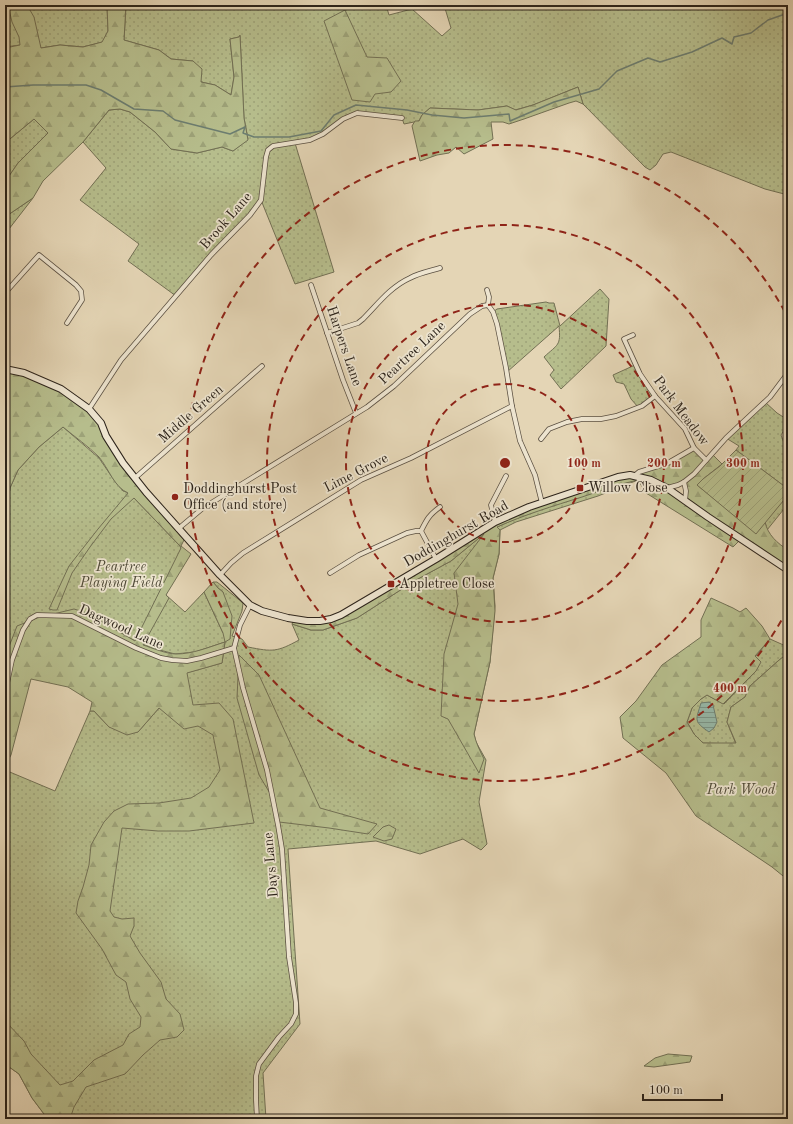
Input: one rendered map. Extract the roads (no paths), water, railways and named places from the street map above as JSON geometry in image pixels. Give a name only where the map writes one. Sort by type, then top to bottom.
[{"type":"street","name":"Brook Lane","points":[[89,409],[121,360],[211,255],[250,215],[261,200],[268,150],[274,146],[310,140],[323,134],[343,119],[357,113],[402,118]]},
{"type":"street","points":[[5,293],[39,255],[76,285],[81,291],[82,300],[67,323]]},
{"type":"street","points":[[327,333],[358,323],[388,293],[400,284],[410,278],[440,268]]},
{"type":"street","name":"Harpers Lane","points":[[311,285],[343,380],[356,413]]},
{"type":"street","points":[[487,290],[489,297],[488,305],[493,312],[497,324],[520,441],[535,476],[542,503]]},
{"type":"street","name":"Peartree Lane","points":[[178,530],[202,508],[367,407],[394,386],[470,314],[482,306],[488,305]]},
{"type":"street","name":"Park Meadow","points":[[633,335],[624,339],[640,374],[655,396],[685,429],[694,448],[706,460]]},
{"type":"street","name":"Middle Green","points":[[135,478],[262,366]]},
{"type":"street","name":"Doddinghurst Road","points":[[5,368],[24,373],[61,389],[89,409],[101,423],[106,436],[135,478],[178,530],[220,575],[250,605],[262,611],[288,618],[307,621],[331,619],[348,611],[436,559],[495,522],[529,507],[618,477],[630,475],[651,480],[667,488],[788,570]]},
{"type":"street","points":[[667,488],[684,482],[726,438],[770,397],[788,373]]},
{"type":"street","points":[[541,439],[549,429],[567,422],[616,416],[642,406],[655,396]]},
{"type":"street","name":"Lime Grove","points":[[220,575],[243,553],[356,483],[410,458],[512,406]]},
{"type":"street","points":[[634,476],[639,472],[668,463],[694,448]]},
{"type":"street","points":[[495,522],[491,505],[506,476]]},
{"type":"street","points":[[684,482],[686,491],[685,501]]},
{"type":"street","points":[[421,532],[427,519],[440,507]]},
{"type":"street","points":[[330,573],[359,555],[407,532],[421,532]]},
{"type":"street","points":[[421,532],[436,559]]},
{"type":"street","name":"Days Lane","points":[[250,605],[240,625],[234,648],[243,688],[267,770],[278,825],[282,850],[289,957],[296,1003],[296,1014],[291,1024],[279,1037],[259,1064],[256,1076],[257,1119]]},
{"type":"street","name":"Dagwood Lane","points":[[5,693],[12,660],[23,630],[30,619],[37,615],[72,616],[136,648],[161,658],[172,660],[186,661],[234,648]]},
{"type":"waterway","points":[[5,87],[33,85],[86,85],[101,90],[134,109],[163,111],[175,120],[230,134],[245,127],[243,133],[254,137],[289,137],[321,131],[334,115],[356,105],[464,118],[509,114],[510,121],[554,102],[599,89],[617,71],[648,58],[660,62],[692,52],[722,38],[732,44],[734,37],[751,33],[768,20],[788,13]]},
{"type":"place","name":"Willow Close","points":[[580,488]]},
{"type":"place","name":"Doddinghurst Post Office (and store)","points":[[175,497]]},
{"type":"place","name":"Appletree Close","points":[[391,584]]},
{"type":"park label","name":"Peartree Playing Field","points":[[121,576]]},
{"type":"park label","name":"Park Wood","points":[[741,790]]}]
